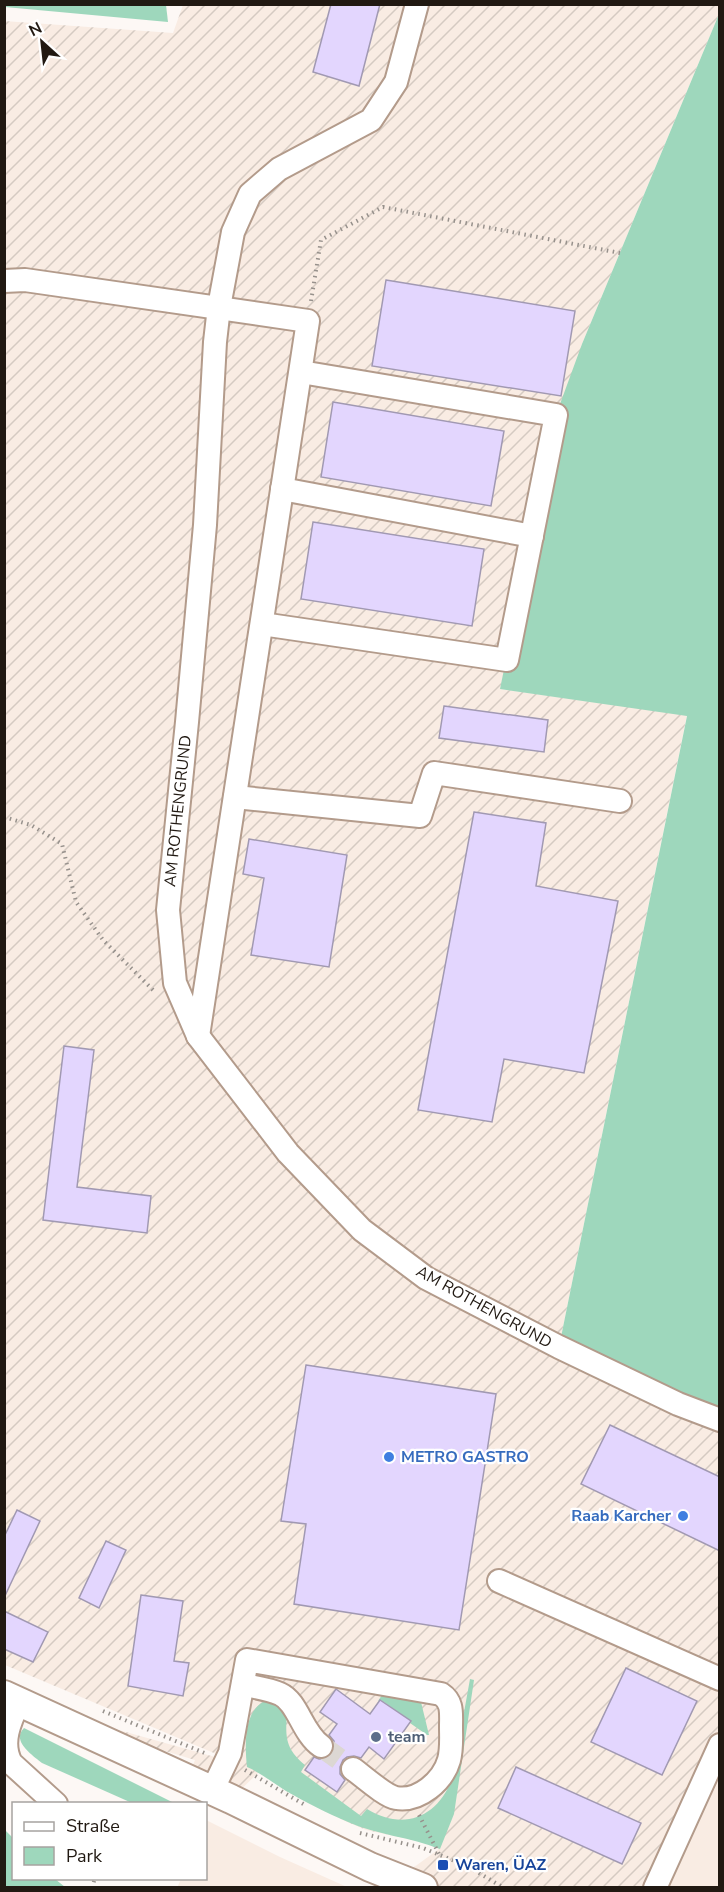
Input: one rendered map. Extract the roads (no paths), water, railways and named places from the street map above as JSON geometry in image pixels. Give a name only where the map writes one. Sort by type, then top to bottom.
[{"type":"main road","points":[[19,1701],[370,1867],[423,1887]]},
{"type":"street","name":"AM ROTHENGRUND","points":[[417,4],[396,82],[370,120],[279,169],[250,194],[233,232],[219,307],[205,525],[168,910],[175,982],[198,1036],[288,1153],[362,1230],[426,1278],[538,1337],[678,1404],[720,1420]]},
{"type":"street","points":[[4,281],[25,280],[308,321],[198,1036]]},
{"type":"street","points":[[262,624],[507,660],[556,415],[301,372]]},
{"type":"street","points":[[282,489],[532,536]]},
{"type":"street","points":[[235,797],[420,816],[434,773],[620,801]]},
{"type":"street","points":[[500,1581],[720,1679]]},
{"type":"street","points":[[212,1791],[233,1739],[247,1660],[441,1694],[447,1698],[451,1706],[452,1741],[449,1761],[437,1781],[420,1794],[406,1798],[393,1797],[353,1769]]},
{"type":"street","points":[[243,1685],[281,1694],[295,1710],[309,1736],[321,1746]]},
{"type":"street","points":[[19,1701],[6,1738],[7,1756],[11,1763],[55,1802]]},
{"type":"street","points":[[655,1887],[720,1745]]},
{"type":"tunnel","points":[[321,1746],[353,1769]]},
{"type":"place","name":"METRO GASTRO","points":[[389,1457]]},
{"type":"place","name":"Raab Karcher","points":[[683,1516]]},
{"type":"place","name":"team","points":[[376,1737]]},
{"type":"place","name":"Waren, ÜAZ","points":[[443,1865]]}]
